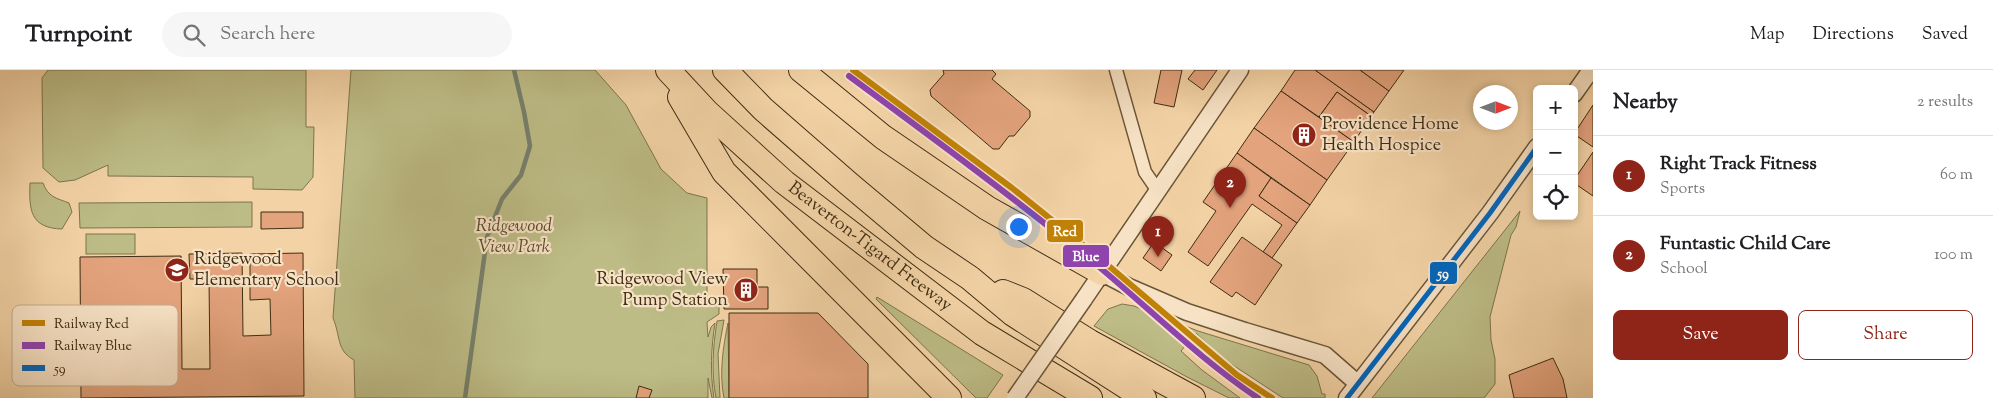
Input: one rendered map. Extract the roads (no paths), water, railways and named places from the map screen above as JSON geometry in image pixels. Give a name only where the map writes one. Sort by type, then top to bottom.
[{"type":"highway","points":[[666,70],[724,172],[949,398]]},
{"type":"highway","name":"Beaverton-Tigard Freeway","points":[[666,70],[707,112],[784,182],[982,333],[1090,398]]},
{"type":"highway","name":"Beaverton-Tigard Freeway","points":[[725,70],[763,109],[924,247],[970,278],[1013,314],[1144,398]]},
{"type":"highway","points":[[801,70],[883,137],[987,208],[1102,273]]},
{"type":"highway","points":[[970,278],[1023,300],[1090,342],[1193,398]]},
{"type":"street","points":[[1116,70],[1145,172],[1158,191]]},
{"type":"street","points":[[1015,398],[1240,70]]},
{"type":"street","points":[[1578,88],[1591,70]]},
{"type":"street","points":[[1347,398],[1490,213],[1533,152]]},
{"type":"street","points":[[1102,273],[1187,312],[1324,355],[1357,384]]},
{"type":"waterway","points":[[465,398],[487,237],[502,199],[521,175],[530,146],[514,70]]},
{"type":"rail line","name":"Red","points":[[853,70],[1012,188],[1103,261],[1237,375],[1272,398]]},
{"type":"rail line","name":"Blue","points":[[849,76],[1037,217],[1098,266],[1216,368],[1258,398]]},
{"type":"place","name":"Providence Home Health Hospice","points":[[1304,135]]},
{"type":"place","name":"Funtastic Child Care","points":[[1230,208]]},
{"type":"place","name":"Right Track Fitness","points":[[1158,257]]},
{"type":"place","name":"Ridgewood Elementary School","points":[[177,270]]},
{"type":"place","name":"Ridgewood View Pump Station","points":[[746,290]]},
{"type":"park label","name":"Ridgewood View Park","points":[[514,237]]}]
